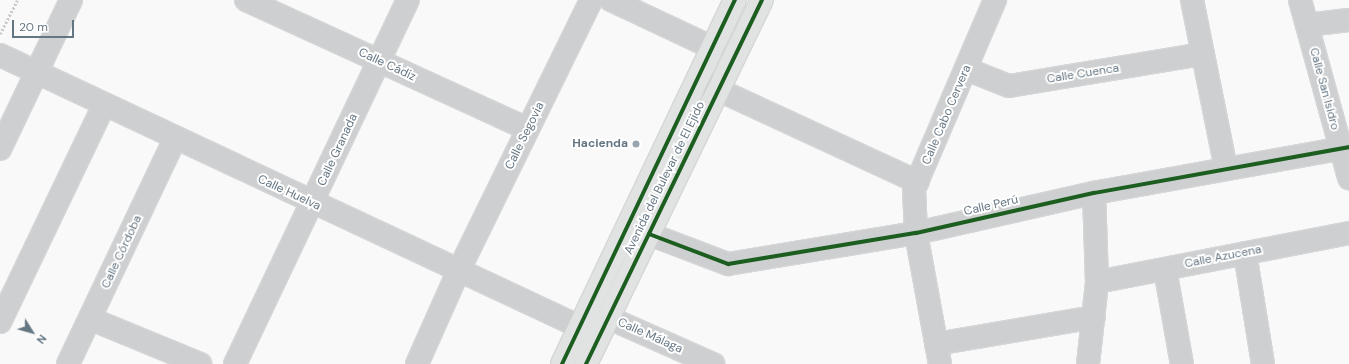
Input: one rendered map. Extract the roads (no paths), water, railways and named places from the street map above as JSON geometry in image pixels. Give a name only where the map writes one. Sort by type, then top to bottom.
[{"type":"main road","name":"Avenida del Bulevar de El Ejido","points":[[562,364],[735,0]]},
{"type":"main road","name":"Avenida del Bulevar de El Ejido","points":[[586,364],[762,0]]},
{"type":"street","points":[[0,149],[71,0]]},
{"type":"street","name":"Calle Cádiz","points":[[246,0],[378,62],[528,129]]},
{"type":"street","name":"Calle Granada","points":[[235,364],[313,204],[408,0]]},
{"type":"street","name":"Calle Segovia","points":[[417,364],[458,272],[591,0]]},
{"type":"street","points":[[611,0],[712,48]]},
{"type":"street","name":"Calle Cabo Cervera","points":[[938,354],[916,233],[914,189],[995,0]]},
{"type":"street","points":[[1192,0],[1226,169]]},
{"type":"street","name":"Calle San Isidro","points":[[1300,0],[1344,148],[1349,178]]},
{"type":"street","points":[[1307,25],[1349,20]]},
{"type":"street","name":"Calle Cuenca","points":[[966,69],[1009,86],[1202,54]]},
{"type":"street","name":"Calle Huelva","points":[[0,55],[313,204],[580,327]]},
{"type":"street","points":[[697,80],[720,89],[918,182]]},
{"type":"street","points":[[0,322],[104,105]]},
{"type":"street","name":"Calle Córdoba","points":[[68,364],[91,319],[175,139]]},
{"type":"street","name":"Calle Perú","points":[[649,234],[728,264],[916,233],[1094,193],[1344,148]]},
{"type":"street","points":[[1088,364],[1097,282],[1094,193]]},
{"type":"street","name":"Calle Azucena","points":[[1097,282],[1349,233]]},
{"type":"street","points":[[1245,253],[1264,364]]},
{"type":"street","points":[[1165,269],[1182,364]]},
{"type":"street","points":[[938,354],[1094,317]]},
{"type":"street","name":"Calle Málaga","points":[[609,318],[714,364]]},
{"type":"street","points":[[91,319],[200,364]]},
{"type":"place","name":"Hacienda","points":[[636,144]]}]
